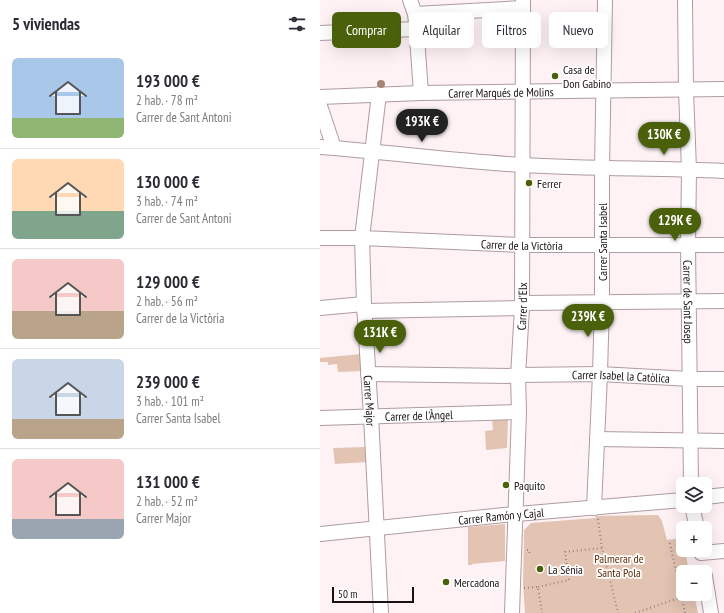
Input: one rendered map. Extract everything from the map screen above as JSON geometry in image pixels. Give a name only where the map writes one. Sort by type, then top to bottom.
[{"type":"street","points":[[410,0],[414,12]]},
{"type":"street","name":"Carrer Santa Isabel","points":[[595,512],[602,302],[602,169],[605,0]]},
{"type":"street","name":"Carrer de Sant Josep","points":[[685,0],[689,170],[688,245],[691,477]]},
{"type":"street","points":[[437,12],[523,4]]},
{"type":"street","name":"Carrer d'Elx","points":[[512,613],[519,412],[518,376],[522,306],[521,245],[523,4]]},
{"type":"street","points":[[320,33],[409,29]]},
{"type":"street","points":[[417,48],[421,93]]},
{"type":"street","name":"Carrer Marqués de Molins","points":[[320,97],[421,93],[724,89]]},
{"type":"street","name":"Carrer Major","points":[[379,94],[362,238],[364,307],[381,613]]},
{"type":"street","points":[[320,106],[334,148]]},
{"type":"street","points":[[320,147],[522,165],[602,169],[724,172]]},
{"type":"street","name":"Carrer de la Victòria","points":[[320,238],[362,238],[521,245],[724,245]]},
{"type":"street","points":[[320,308],[522,306],[602,302],[724,301]]},
{"type":"street","name":"Carrer Isabel la Catòlica","points":[[368,374],[518,376],[600,374],[690,379],[724,379]]},
{"type":"street","name":"Carrer de l'Àngel","points":[[320,418],[519,412]]},
{"type":"street","points":[[597,439],[724,441]]},
{"type":"street","points":[[712,496],[724,495]]},
{"type":"street","name":"Carrer Ramón y Cajal","points":[[320,534],[515,514],[595,512],[676,501]]},
{"type":"street","points":[[712,552],[724,551]]},
{"type":"street","points":[[709,601],[711,613]]},
{"type":"path","points":[[595,512],[598,517],[602,548],[618,613]]},
{"type":"path","points":[[669,540],[676,571]]},
{"type":"path","points":[[523,588],[569,580],[565,552],[602,548]]},
{"type":"path","points":[[538,586],[542,613]]},
{"type":"path","points":[[635,613],[676,599]]},
{"type":"path","points":[[683,601],[685,613]]},
{"type":"green space","points":[[361,354],[362,371],[338,372],[337,364],[328,365],[328,362],[320,362],[320,358]]},
{"type":"green space","points":[[508,417],[507,448],[486,450],[485,431],[493,430],[492,418]]},
{"type":"green space","points":[[366,447],[367,462],[335,464],[333,448]]},
{"type":"green space","name":"Palmerar de Santa Pola","points":[[658,515],[662,521],[667,540],[676,539],[676,557],[686,557],[688,565],[676,565],[676,601],[695,601],[698,613],[525,613],[523,584],[524,530],[531,523],[595,518],[596,516]]},
{"type":"green space","points":[[505,524],[505,561],[468,565],[468,527]]},
{"type":"place","name":"Casa de Don Gabino","points":[[555,76]]},
{"type":"place","name":"Ferrer","points":[[529,183]]},
{"type":"place","name":"Paquito","points":[[506,485]]},
{"type":"place","name":"La Sénia","points":[[540,569]]},
{"type":"place","name":"Mercadona","points":[[446,582]]}]
